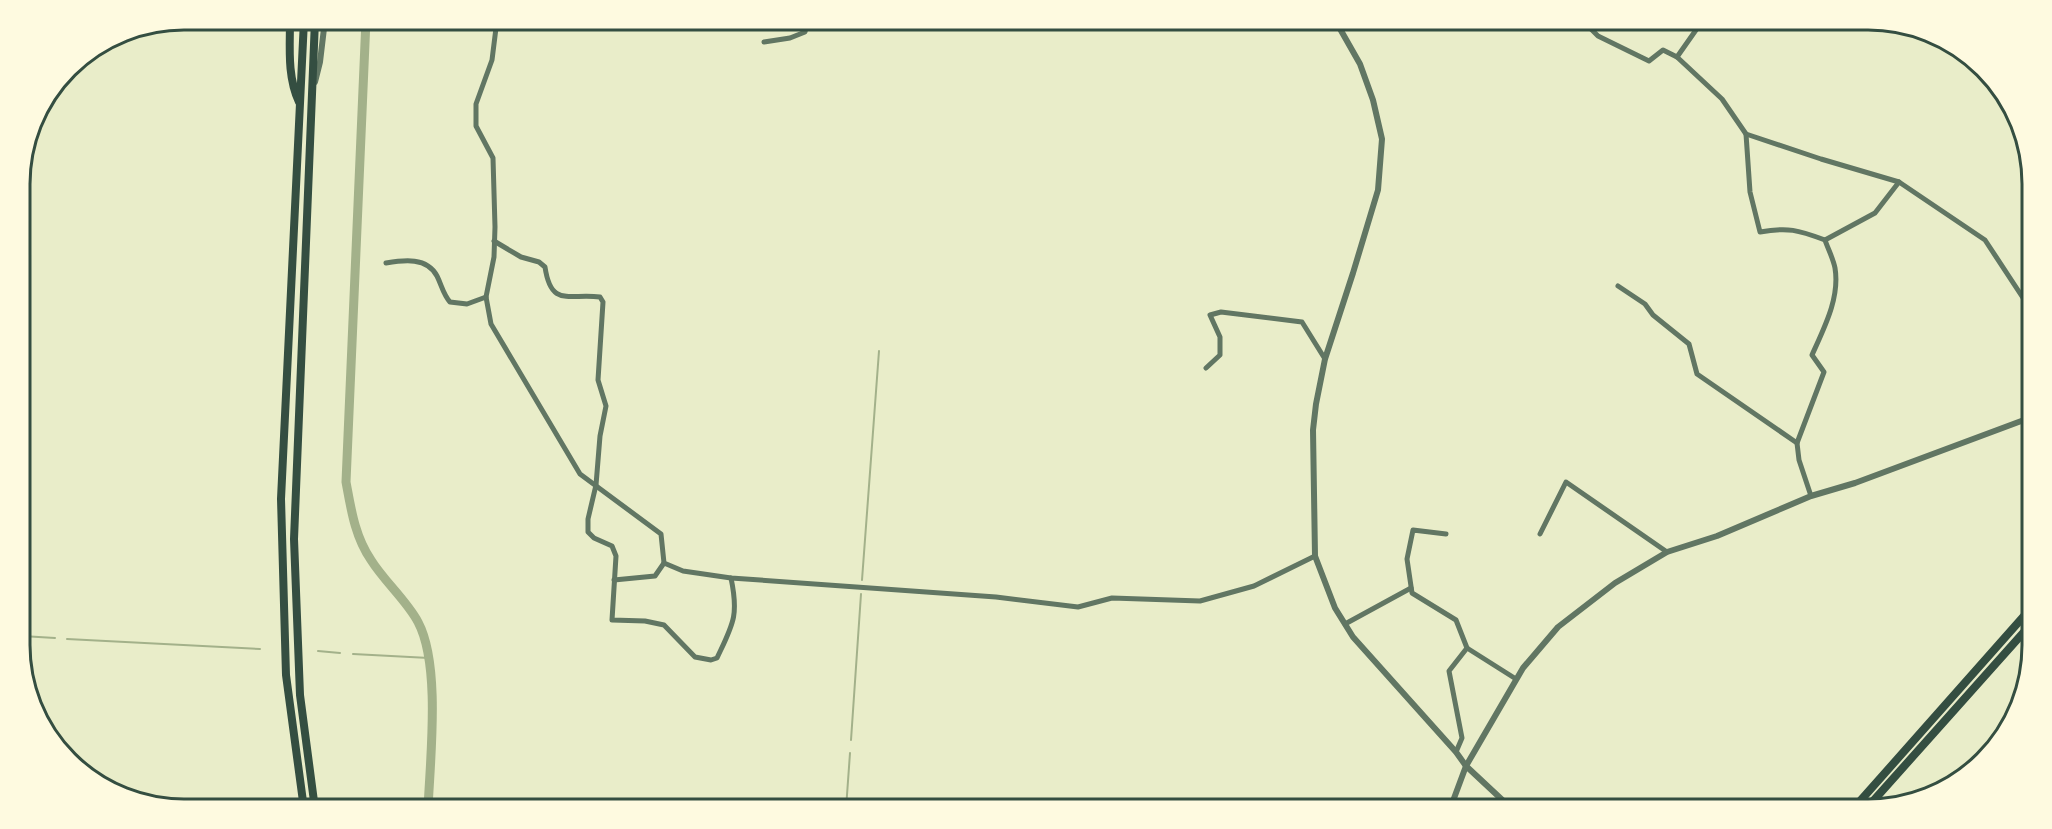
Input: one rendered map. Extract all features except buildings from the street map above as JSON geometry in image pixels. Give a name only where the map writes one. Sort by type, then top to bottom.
[{"type":"main road","points":[[290,30],[292,87],[300,103]]},
{"type":"main road","points":[[303,799],[286,675],[281,499],[304,30]]},
{"type":"main road","points":[[314,30],[294,539],[300,695],[314,799]]},
{"type":"main road","points":[[1862,799],[2022,618]]},
{"type":"main road","points":[[1875,799],[2022,634]]},
{"type":"street","points":[[310,100],[320,62],[324,30]]},
{"type":"street","points":[[496,30],[492,60],[476,104],[476,126],[493,158],[494,257],[486,297],[491,324],[580,474],[661,534],[664,563],[655,576],[615,580]]},
{"type":"street","points":[[764,42],[790,38],[806,30]]},
{"type":"street","points":[[1341,30],[1360,64],[1373,100],[1382,139],[1378,190],[1325,359],[1316,404],[1314,430],[1315,556],[1335,608],[1353,637],[1466,766],[1501,799]]},
{"type":"street","points":[[1592,30],[1598,36],[1649,61],[1664,50],[1677,57],[1722,99],[1746,134],[1750,192],[1760,232],[1781,228],[1802,231],[1825,240],[1835,266],[1836,286],[1831,310],[1812,355],[1824,372],[1797,443],[1799,460],[1811,496]]},
{"type":"street","points":[[1677,57],[1696,30]]},
{"type":"street","points":[[1746,134],[1899,182],[1985,240],[2022,296]]},
{"type":"street","points":[[1825,240],[1875,213],[1899,182]]},
{"type":"street","points":[[494,241],[520,257],[538,262],[545,267],[548,284],[555,293],[569,297],[600,297],[603,302],[597,380],[606,406],[597,455],[596,485],[588,519],[588,532],[594,538],[612,546],[616,556],[612,620],[645,621],[664,625],[695,657],[711,660],[717,658],[736,614],[731,578]]},
{"type":"street","points":[[386,263],[405,260],[425,264],[436,275],[443,294],[450,302],[467,304],[486,297]]},
{"type":"street","points":[[1618,286],[1645,304],[1653,315],[1689,344],[1697,374],[1797,443]]},
{"type":"street","points":[[1206,368],[1220,355],[1220,337],[1210,315],[1221,312],[1302,322],[1325,359]]},
{"type":"street","points":[[1454,799],[1466,766],[1523,668],[1558,627],[1615,583],[1667,552],[1717,536],[1811,496],[1855,483],[2022,421]]},
{"type":"street","points":[[1539,534],[1566,482],[1667,552]]},
{"type":"street","points":[[1446,534],[1413,530],[1407,559],[1412,593],[1456,620],[1467,648],[1516,679]]},
{"type":"street","points":[[664,563],[683,571],[731,578],[996,597],[1078,606],[1112,598],[1200,601],[1254,586],[1315,556]]},
{"type":"street","points":[[1345,624],[1411,588]]},
{"type":"street","points":[[1456,752],[1462,738],[1449,671],[1467,648]]},
{"type":"waterway","points":[[366,30],[346,482],[354,522],[361,542],[376,568],[413,614],[425,640],[432,687],[429,799]]},
{"type":"waterway","points":[[862,580],[879,351]]},
{"type":"waterway","points":[[851,740],[861,594]]},
{"type":"waterway","points":[[30,636],[55,638]]},
{"type":"waterway","points":[[67,639],[260,649]]},
{"type":"waterway","points":[[318,651],[340,653]]},
{"type":"waterway","points":[[353,654],[429,658]]},
{"type":"waterway","points":[[847,799],[850,753]]}]
